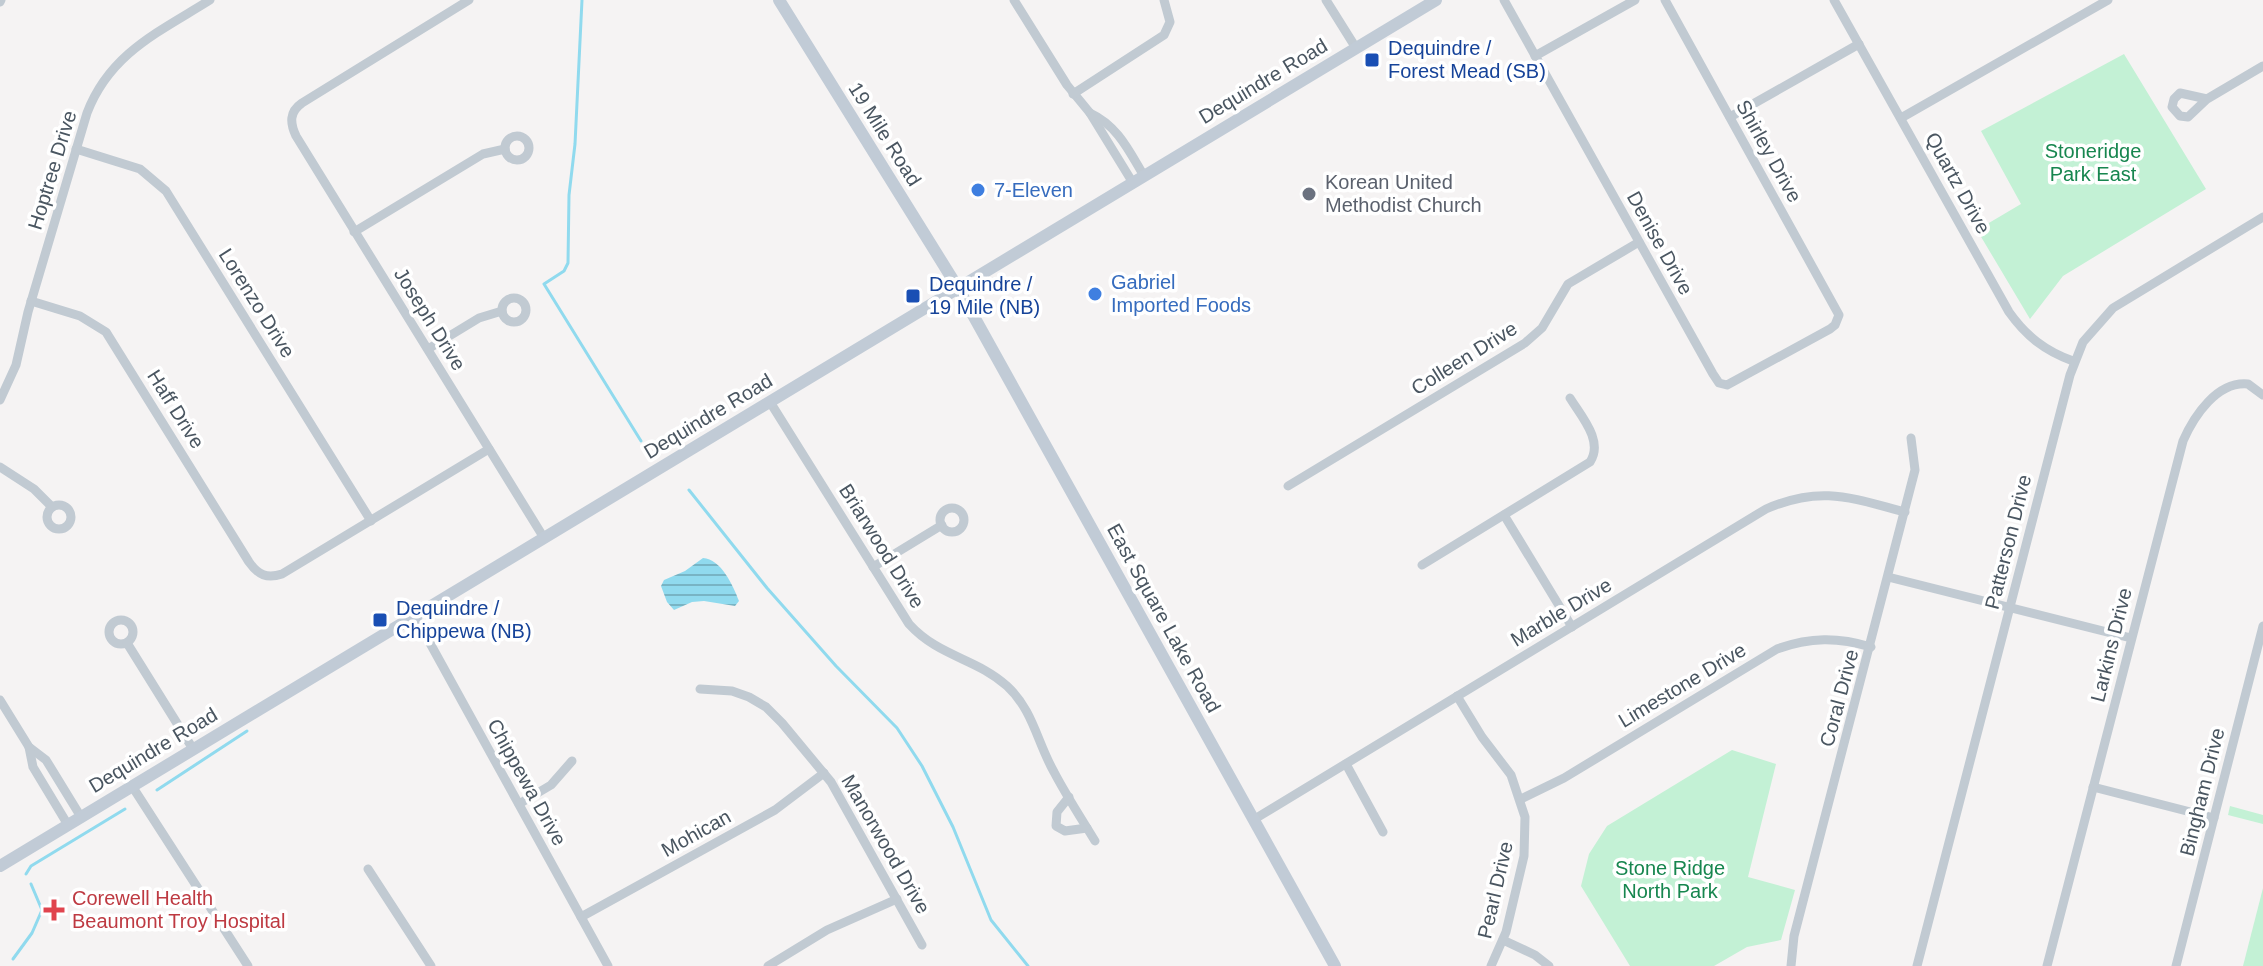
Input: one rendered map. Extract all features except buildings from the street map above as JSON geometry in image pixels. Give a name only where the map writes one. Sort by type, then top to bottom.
[{"type":"main road","name":"19 Mile Road","points":[[779,0],[958,288]]},
{"type":"main road","name":"Dequindre Road","points":[[0,866],[1436,0]]},
{"type":"main road","name":"East Square Lake Road","points":[[958,288],[1335,966]]},
{"type":"street","name":"Hoptree Drive","points":[[0,400],[16,365],[31,301],[92,100],[114,67],[131,49],[210,0]]},
{"type":"street","name":"Joseph Drive","points":[[469,0],[302,103],[291,117],[296,136],[544,538]]},
{"type":"street","points":[[1014,0],[1073,94],[1090,113],[1115,130],[1139,179]]},
{"type":"street","points":[[1073,94],[1164,35],[1170,22],[1164,0]]},
{"type":"street","points":[[1326,0],[1356,48]]},
{"type":"street","name":"Denise Drive","points":[[1504,0],[1713,374],[1723,385],[1732,384],[1771,363],[1830,329],[1838,321]]},
{"type":"street","points":[[1535,56],[1635,0]]},
{"type":"street","name":"Shirley Drive","points":[[1665,0],[1837,309],[1838,321]]},
{"type":"street","name":"Quartz Drive","points":[[1834,0],[2015,320],[2044,348],[2073,361]]},
{"type":"street","points":[[1901,118],[2108,0]]},
{"type":"street","points":[[1730,117],[1859,44]]},
{"type":"street","points":[[2207,99],[2263,66]]},
{"type":"street","name":"Lorenzo Drive","points":[[76,149],[140,169],[166,191],[371,521]]},
{"type":"street","points":[[354,232],[483,154],[505,149]]},
{"type":"street","name":"Patterson Drive","points":[[1917,966],[2073,361],[2089,332],[2113,308],[2263,217]]},
{"type":"street","name":"Colleen Drive","points":[[1288,486],[1525,343],[1542,328],[1568,284],[1639,242]]},
{"type":"street","name":"Haff Drive","points":[[31,301],[80,316],[106,332],[259,574],[274,577],[282,574],[371,521]]},
{"type":"street","points":[[428,349],[479,318],[502,311]]},
{"type":"street","name":"Larkins Drive","points":[[2047,966],[2180,451],[2193,422],[2208,403],[2234,384],[2248,384],[2263,395]]},
{"type":"street","points":[[1422,565],[1584,467],[1594,456],[1594,439],[1570,398]]},
{"type":"street","name":"Briarwood Drive","points":[[770,402],[900,611],[919,635],[940,650],[998,679],[1019,698],[1033,721],[1048,760],[1095,841]]},
{"type":"street","name":"Coral Drive","points":[[1791,966],[1794,936],[1915,470],[1911,438]]},
{"type":"street","points":[[371,521],[489,449]]},
{"type":"street","points":[[0,467],[34,489],[52,507]]},
{"type":"street","name":"Marble Drive","points":[[1253,820],[1766,509],[1796,497],[1845,497],[1905,512]]},
{"type":"street","points":[[1504,515],[1572,627]]},
{"type":"street","points":[[873,567],[942,525]]},
{"type":"street","points":[[1888,577],[2131,638]]},
{"type":"street","name":"Chippewa Drive","points":[[415,616],[608,966]]},
{"type":"street","name":"Bingham Drive","points":[[2176,966],[2263,626]]},
{"type":"street","name":"Limestone Drive","points":[[1521,799],[1564,778],[1777,649],[1798,642],[1825,639],[1871,647]]},
{"type":"street","points":[[127,643],[193,749]]},
{"type":"street","name":"Manorwood Drive","points":[[700,689],[732,691],[766,707],[824,773],[922,945]]},
{"type":"street","name":"Pearl Drive","points":[[1457,696],[1482,737],[1508,770],[1521,799],[1526,824],[1526,842],[1503,940],[1491,966]]},
{"type":"street","points":[[0,700],[29,747],[33,767],[68,825]]},
{"type":"street","points":[[29,747],[46,760],[81,817]]},
{"type":"street","points":[[519,804],[551,785],[572,761]]},
{"type":"street","points":[[1346,764],[1383,832]]},
{"type":"street","name":"Mohican","points":[[581,917],[775,810],[824,773]]},
{"type":"street","points":[[132,786],[248,966]]},
{"type":"street","points":[[2093,787],[2214,818]]},
{"type":"street","points":[[1069,797],[1057,812],[1056,826],[1065,831],[1087,828]]},
{"type":"street","points":[[368,869],[431,966]]},
{"type":"street","points":[[768,966],[827,930],[897,899]]},
{"type":"street","points":[[1503,940],[1535,955],[1549,966]]},
{"type":"green space","name":"Stoneridge Park East","points":[[2124,54],[2206,189],[2063,276],[2030,319],[1977,230],[2021,204],[1981,131]]},
{"type":"green space","name":"Stone Ridge North Park","points":[[1732,750],[1776,764],[1748,877],[1795,890],[1781,940],[1747,947],[1714,966],[1630,966],[1581,886],[1589,854],[1607,826]]},
{"type":"green space","points":[[2230,806],[2263,815],[2263,824],[2228,815]]},
{"type":"green space","points":[[2263,888],[2263,966],[2243,966]]},
{"type":"water","points":[[703,558],[721,568],[739,601],[735,606],[692,602],[674,610],[661,586],[664,580],[685,571]]},
{"type":"waterway","points":[[582,0],[575,144],[569,195],[568,263],[564,271],[544,284],[641,441]]},
{"type":"waterway","points":[[689,490],[767,588],[836,666],[897,728],[922,766],[953,827],[991,920],[1028,966]]},
{"type":"waterway","points":[[157,790],[247,731]]},
{"type":"waterway","points":[[26,874],[31,866],[125,809]]},
{"type":"waterway","points":[[13,959],[32,933],[42,910],[31,884]]},
{"type":"place","name":"Dequindre / Forest Mead (SB)","points":[[1372,60]]},
{"type":"place","name":"7-Eleven","points":[[978,190]]},
{"type":"place","name":"Korean United Methodist Church","points":[[1309,194]]},
{"type":"place","name":"Gabriel Imported Foods","points":[[1095,294]]},
{"type":"place","name":"Dequindre / 19 Mile (NB)","points":[[913,296]]},
{"type":"place","name":"Dequindre / Chippewa (NB)","points":[[380,620]]},
{"type":"place","name":"Corewell Health Beaumont Troy Hospital","points":[[54,910]]}]
